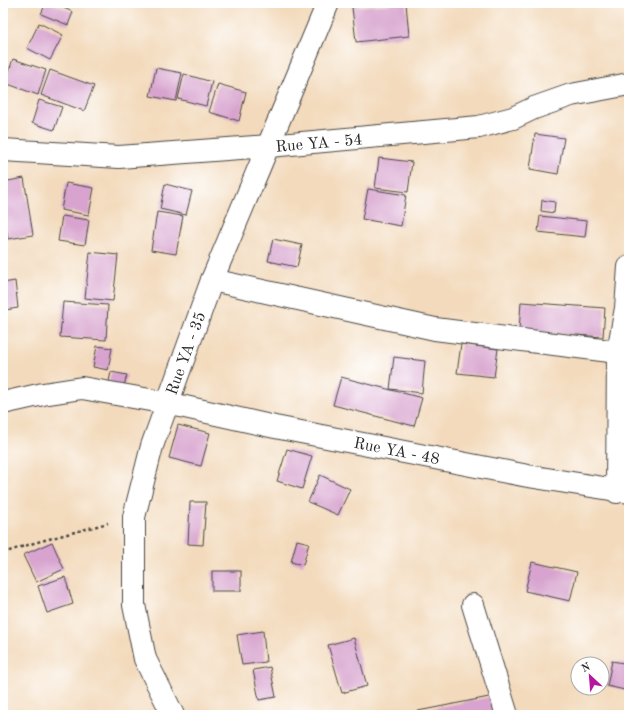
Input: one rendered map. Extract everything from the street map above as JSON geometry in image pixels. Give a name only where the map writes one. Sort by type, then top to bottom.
[{"type":"street","name":"Rue YA - 35","points":[[173,715],[145,659],[134,605],[134,517],[152,446],[212,280],[328,3]]},
{"type":"street","name":"Rue YA - 54","points":[[3,150],[119,157],[479,128],[513,118],[534,108],[570,95],[629,84]]},
{"type":"street","points":[[623,492],[618,352],[626,308],[629,267]]},
{"type":"street","points":[[212,280],[435,329],[618,352]]},
{"type":"street","name":"Rue YA - 48","points":[[3,403],[43,394],[82,388],[167,403],[275,427],[623,492]]},
{"type":"street","points":[[473,605],[507,715]]},
{"type":"path","points":[[3,554],[34,543],[134,517]]},
{"type":"building","points":[[46,3],[52,3],[73,12],[68,25],[41,14]]},
{"type":"building","points":[[406,3],[409,36],[356,42],[352,7]]},
{"type":"building","points":[[39,23],[63,35],[50,60],[27,48]]},
{"type":"building","points":[[13,59],[46,70],[38,95],[5,83]]},
{"type":"building","points":[[156,68],[182,73],[176,101],[150,96]]},
{"type":"building","points":[[50,70],[94,86],[84,111],[41,95]]},
{"type":"building","points":[[184,74],[212,82],[206,106],[178,99]]},
{"type":"building","points":[[218,84],[246,92],[239,121],[209,112]]},
{"type":"building","points":[[39,100],[62,107],[54,130],[32,123]]},
{"type":"building","points":[[535,134],[564,138],[558,174],[530,169]]},
{"type":"building","points":[[379,158],[412,162],[408,192],[375,188]]},
{"type":"building","points":[[24,178],[33,235],[8,239],[3,207],[3,182]]},
{"type":"building","points":[[66,183],[94,188],[89,215],[61,210]]},
{"type":"building","points":[[165,184],[192,191],[186,215],[160,209]]},
{"type":"building","points":[[368,189],[406,195],[401,226],[362,219]]},
{"type":"building","points":[[542,200],[555,202],[554,213],[541,211]]},
{"type":"building","points":[[157,212],[183,216],[176,254],[151,250]]},
{"type":"building","points":[[62,216],[89,220],[85,245],[58,241]]},
{"type":"building","points":[[540,216],[587,221],[585,237],[538,232]]},
{"type":"building","points":[[273,239],[302,245],[297,267],[268,261]]},
{"type":"building","points":[[90,252],[118,255],[113,301],[85,298]]},
{"type":"building","points":[[15,281],[18,308],[5,310],[3,283]]},
{"type":"building","points":[[63,302],[108,305],[106,340],[60,337]]},
{"type":"building","points":[[521,302],[605,308],[603,337],[519,331]]},
{"type":"building","points":[[461,344],[498,349],[494,377],[457,373]]},
{"type":"building","points":[[97,346],[112,348],[108,370],[93,367]]},
{"type":"building","points":[[394,357],[425,361],[422,393],[390,389]]},
{"type":"building","points":[[111,372],[127,375],[123,389],[108,386]]},
{"type":"building","points":[[341,377],[422,398],[414,426],[333,405]]},
{"type":"building","points":[[178,425],[210,433],[201,466],[169,458]]},
{"type":"building","points":[[287,449],[312,456],[302,489],[277,481]]},
{"type":"building","points":[[320,475],[350,489],[338,515],[308,502]]},
{"type":"building","points":[[190,502],[206,502],[203,545],[188,544]]},
{"type":"building","points":[[297,540],[309,543],[303,565],[291,562]]},
{"type":"building","points":[[52,542],[64,569],[36,582],[23,555]]},
{"type":"building","points":[[532,562],[577,572],[570,601],[525,591]]},
{"type":"building","points":[[212,571],[241,571],[241,591],[212,591]]},
{"type":"building","points":[[65,577],[73,604],[47,613],[38,586]]},
{"type":"building","points":[[263,631],[266,662],[242,665],[237,635]]},
{"type":"building","points":[[354,638],[367,686],[342,693],[328,645]]},
{"type":"building","points":[[612,661],[629,664],[629,691],[610,687],[610,671]]},
{"type":"building","points":[[270,667],[276,697],[259,700],[253,670]]},
{"type":"building","points":[[494,696],[497,715],[403,715],[403,714]]}]
